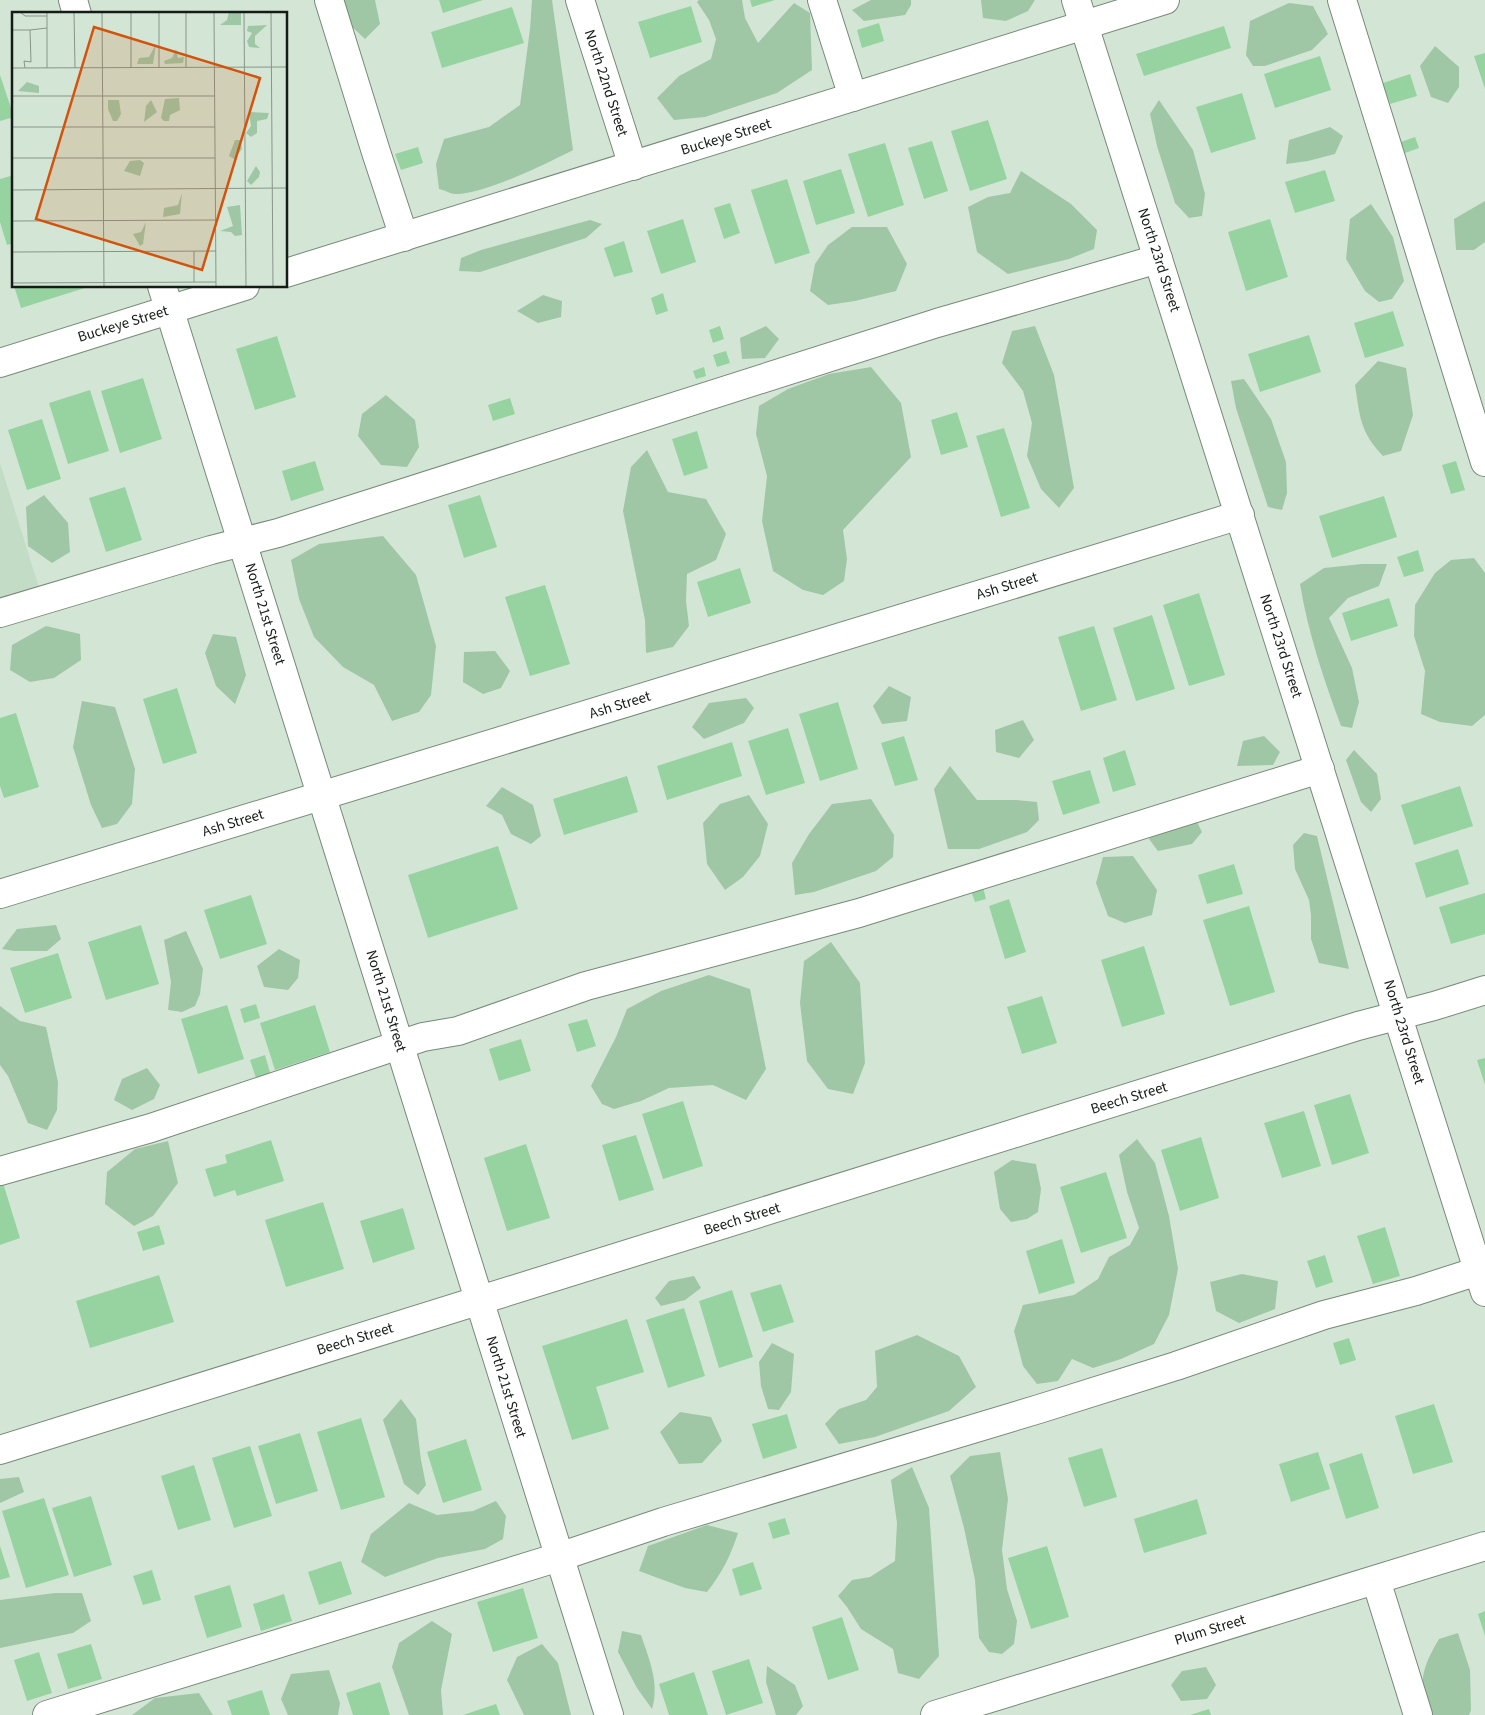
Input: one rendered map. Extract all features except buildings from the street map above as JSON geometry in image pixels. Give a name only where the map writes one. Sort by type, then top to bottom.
[{"type":"street","points":[[329,0],[404,237]]},
{"type":"street","name":"North 22nd Street","points":[[580,0],[633,166]]},
{"type":"street","points":[[822,0],[853,97]]},
{"type":"street","name":"Buckeye Street","points":[[288,273],[853,97],[1080,13],[1165,0]]},
{"type":"street","points":[[1342,0],[1485,462]]},
{"type":"street","name":"North 23rd Street","points":[[1080,13],[1482,1282]]},
{"type":"street","points":[[0,613],[278,533],[937,324],[1158,258]]},
{"type":"street","name":"Buckeye Street","points":[[0,363],[166,298],[232,288]]},
{"type":"street","name":"North 21st Street","points":[[166,298],[609,1715]]},
{"type":"street","name":"Ash Street","points":[[0,894],[1240,515]]},
{"type":"street","points":[[0,1171],[151,1128],[423,1037],[458,1031],[586,986],[859,913],[1320,769]]},
{"type":"street","name":"Beech Street","points":[[0,1450],[1358,1026],[1399,1016],[1485,990]]},
{"type":"street","points":[[47,1715],[559,1557],[663,1522],[1176,1366],[1324,1315],[1416,1291],[1482,1282]]},
{"type":"street","name":"Plum Street","points":[[935,1715],[1485,1546]]},
{"type":"street","points":[[1376,1580],[1418,1715]]},
{"type":"shaded area","points":[[340,0],[375,0],[380,24],[365,39],[348,23]]},
{"type":"shaded area","points":[[532,0],[552,0],[573,150],[514,178],[480,190],[454,194],[439,189],[436,164],[444,139],[489,127],[520,105]]},
{"type":"shaded area","points":[[699,0],[742,0],[745,18],[758,43],[794,3],[810,13],[812,70],[777,93],[705,117],[674,120],[657,98],[679,76],[711,59],[716,39],[709,20],[697,2]]},
{"type":"shaded area","points":[[871,0],[911,0],[911,5],[905,15],[864,21],[852,10]]},
{"type":"shaded area","points":[[981,0],[1035,0],[1028,11],[1006,21],[983,18]]},
{"type":"shaded area","points":[[1289,3],[1313,6],[1328,34],[1312,50],[1265,66],[1253,66],[1246,55],[1250,21]]},
{"type":"shaded area","points":[[1435,46],[1459,67],[1459,87],[1448,103],[1431,97],[1420,66]]},
{"type":"shaded area","points":[[1159,100],[1193,150],[1205,194],[1202,216],[1189,218],[1175,203],[1157,146],[1150,114]]},
{"type":"shaded area","points":[[1330,127],[1343,136],[1335,154],[1286,164],[1289,140]]},
{"type":"shaded area","points":[[1021,171],[1071,204],[1097,230],[1094,249],[1069,259],[1008,274],[977,252],[968,207],[988,197],[1010,193]]},
{"type":"shaded area","points":[[1485,201],[1485,242],[1474,250],[1456,250],[1454,219]]},
{"type":"shaded area","points":[[1371,204],[1393,237],[1404,281],[1392,299],[1379,302],[1365,291],[1346,259],[1350,219]]},
{"type":"shaded area","points":[[590,220],[602,224],[586,238],[480,272],[459,271],[461,258],[481,250]]},
{"type":"shaded area","points":[[852,227],[887,227],[907,264],[896,291],[855,301],[828,305],[810,291],[815,264],[828,245]]},
{"type":"shaded area","points":[[543,295],[562,301],[561,317],[538,323],[517,311]]},
{"type":"shaded area","points":[[766,326],[779,339],[765,358],[742,359],[740,338]]},
{"type":"shaded area","points":[[1035,326],[1054,375],[1074,488],[1059,508],[1041,489],[1027,456],[1032,423],[1023,391],[1002,363],[1012,331]]},
{"type":"shaded area","points":[[1378,361],[1406,368],[1413,415],[1401,451],[1383,456],[1375,447],[1362,424],[1355,385]]},
{"type":"shaded area","points":[[871,367],[901,403],[911,457],[843,530],[847,559],[844,581],[823,595],[803,590],[773,571],[762,521],[767,476],[756,434],[759,406],[788,389],[829,374]]},
{"type":"shaded area","points":[[1244,379],[1271,419],[1286,462],[1287,493],[1282,510],[1268,507],[1236,408],[1231,381]]},
{"type":"shaded area","points":[[386,395],[415,420],[419,447],[407,467],[381,465],[358,436],[362,414]]},
{"type":"shaded area","points":[[647,450],[668,492],[706,499],[726,534],[716,560],[687,574],[686,601],[689,626],[673,647],[646,653],[645,620],[623,511],[631,467]]},
{"type":"shaded area","points":[[0,463],[41,594],[0,606]]},
{"type":"shaded area","points":[[44,495],[68,523],[70,552],[52,563],[28,546],[26,507]]},
{"type":"shaded area","points":[[383,536],[416,575],[436,646],[431,695],[419,712],[392,721],[374,685],[343,667],[314,637],[299,599],[291,560],[319,544]]},
{"type":"shaded area","points":[[1474,558],[1485,573],[1485,715],[1472,726],[1440,722],[1421,714],[1425,671],[1414,636],[1415,605],[1435,573],[1451,560]]},
{"type":"shaded area","points":[[1362,564],[1387,564],[1379,586],[1348,598],[1329,618],[1352,668],[1359,702],[1352,728],[1341,726],[1312,638],[1300,584],[1324,568]]},
{"type":"shaded area","points":[[46,626],[80,634],[81,660],[54,678],[30,682],[10,670],[12,645]]},
{"type":"shaded area","points":[[213,634],[236,637],[246,675],[235,704],[216,686],[205,653]]},
{"type":"shaded area","points":[[495,651],[510,671],[501,688],[483,694],[463,682],[464,652]]},
{"type":"shaded area","points":[[889,686],[911,697],[907,721],[882,724],[873,706]]},
{"type":"shaded area","points":[[746,698],[754,708],[744,723],[704,739],[692,727],[709,703]]},
{"type":"shaded area","points":[[82,701],[115,707],[135,769],[132,804],[117,824],[102,828],[91,805],[73,747]]},
{"type":"shaded area","points":[[1023,720],[1034,740],[1019,758],[996,752],[995,730]]},
{"type":"shaded area","points":[[1264,736],[1280,752],[1273,765],[1237,766],[1243,741]]},
{"type":"shaded area","points":[[1354,750],[1377,774],[1381,799],[1371,812],[1361,802],[1346,760]]},
{"type":"shaded area","points":[[950,766],[977,800],[1037,802],[1039,820],[1027,832],[979,849],[948,849],[934,789]]},
{"type":"shaded area","points":[[502,787],[533,805],[541,836],[531,844],[511,834],[502,815],[486,806]]},
{"type":"shaded area","points":[[749,795],[768,824],[760,856],[743,877],[725,890],[707,864],[703,823],[720,804]]},
{"type":"shaded area","points":[[871,799],[894,835],[893,857],[876,871],[814,892],[795,895],[792,863],[809,834],[832,804]]},
{"type":"shaded area","points":[[1197,822],[1202,832],[1192,844],[1158,851],[1149,839],[1162,825]]},
{"type":"shaded area","points":[[1304,833],[1317,836],[1349,969],[1319,963],[1311,939],[1309,900],[1295,869],[1293,845]]},
{"type":"shaded area","points":[[1133,856],[1157,890],[1152,915],[1125,923],[1108,916],[1096,883],[1103,857]]},
{"type":"shaded area","points":[[56,925],[61,939],[47,951],[2,949],[17,929]]},
{"type":"shaded area","points":[[186,931],[203,969],[200,994],[195,1006],[182,1012],[168,1010],[171,982],[164,940]]},
{"type":"shaded area","points":[[831,942],[860,983],[865,1063],[853,1094],[828,1089],[807,1061],[800,1003],[804,961]]},
{"type":"shaded area","points":[[279,949],[300,960],[298,978],[288,990],[264,987],[257,966]]},
{"type":"shaded area","points":[[709,975],[750,989],[766,1069],[746,1100],[713,1085],[669,1088],[641,1101],[614,1109],[602,1104],[591,1086],[616,1037],[627,1009],[661,991]]},
{"type":"shaded area","points":[[0,1006],[20,1021],[46,1027],[58,1082],[57,1110],[47,1130],[28,1123],[8,1076],[0,1065]]},
{"type":"shaded area","points":[[147,1068],[160,1085],[154,1099],[132,1110],[114,1100],[122,1079]]},
{"type":"shaded area","points":[[1137,1139],[1155,1163],[1169,1216],[1178,1269],[1169,1315],[1154,1344],[1121,1359],[1093,1368],[1072,1359],[1058,1381],[1037,1384],[1023,1366],[1014,1331],[1023,1305],[1074,1295],[1098,1279],[1109,1257],[1130,1245],[1139,1228],[1127,1192],[1119,1155]]},
{"type":"shaded area","points":[[168,1141],[178,1183],[153,1216],[134,1226],[105,1204],[107,1172],[135,1149]]},
{"type":"shaded area","points":[[1012,1160],[1036,1164],[1041,1189],[1038,1212],[1027,1219],[1011,1222],[1000,1209],[994,1172]]},
{"type":"shaded area","points":[[1242,1274],[1278,1281],[1275,1309],[1239,1323],[1216,1311],[1210,1282]]},
{"type":"shaded area","points":[[694,1276],[701,1288],[685,1300],[661,1306],[655,1298],[669,1281]]},
{"type":"shaded area","points":[[917,1335],[959,1356],[976,1387],[949,1411],[875,1437],[839,1444],[825,1424],[839,1409],[866,1400],[877,1387],[875,1351]]},
{"type":"shaded area","points":[[772,1343],[794,1354],[791,1392],[779,1410],[768,1409],[761,1386],[759,1362]]},
{"type":"shaded area","points":[[401,1399],[416,1419],[426,1485],[418,1495],[404,1484],[383,1420]]},
{"type":"shaded area","points":[[680,1412],[711,1417],[722,1441],[702,1463],[679,1464],[660,1432]]},
{"type":"shaded area","points":[[1000,1452],[1008,1499],[1002,1550],[1007,1589],[1017,1621],[1014,1644],[1002,1654],[989,1652],[979,1638],[975,1580],[950,1476],[970,1456]]},
{"type":"shaded area","points":[[912,1467],[929,1508],[939,1656],[919,1679],[898,1673],[893,1649],[861,1629],[838,1596],[852,1580],[870,1577],[895,1561],[897,1523],[891,1480]]},
{"type":"shaded area","points":[[19,1477],[24,1492],[0,1503],[0,1479]]},
{"type":"shaded area","points":[[496,1501],[506,1516],[503,1539],[485,1549],[438,1558],[385,1577],[361,1562],[371,1534],[409,1503],[437,1515],[473,1511]]},
{"type":"shaded area","points":[[707,1525],[738,1533],[726,1564],[707,1592],[685,1588],[639,1571],[648,1546]]},
{"type":"shaded area","points":[[55,1593],[82,1593],[91,1621],[73,1633],[0,1648],[0,1600]]},
{"type":"shaded area","points":[[432,1621],[452,1634],[441,1690],[443,1715],[409,1715],[392,1667],[399,1643]]},
{"type":"shaded area","points":[[622,1631],[641,1635],[654,1681],[655,1690],[652,1709],[637,1688],[618,1652]]},
{"type":"shaded area","points":[[1458,1633],[1470,1670],[1471,1710],[1469,1715],[1432,1715],[1423,1695],[1422,1685],[1425,1667],[1439,1639]]},
{"type":"shaded area","points":[[542,1644],[558,1663],[571,1715],[524,1715],[507,1680],[517,1657]]},
{"type":"shaded area","points":[[767,1666],[795,1685],[803,1706],[796,1715],[776,1715],[766,1682]]},
{"type":"shaded area","points":[[1206,1667],[1216,1685],[1207,1699],[1181,1701],[1171,1685],[1182,1671]]},
{"type":"shaded area","points":[[329,1670],[340,1703],[338,1715],[288,1715],[281,1699],[291,1674]]},
{"type":"shaded area","points":[[199,1693],[213,1715],[132,1715],[155,1698]]}]
